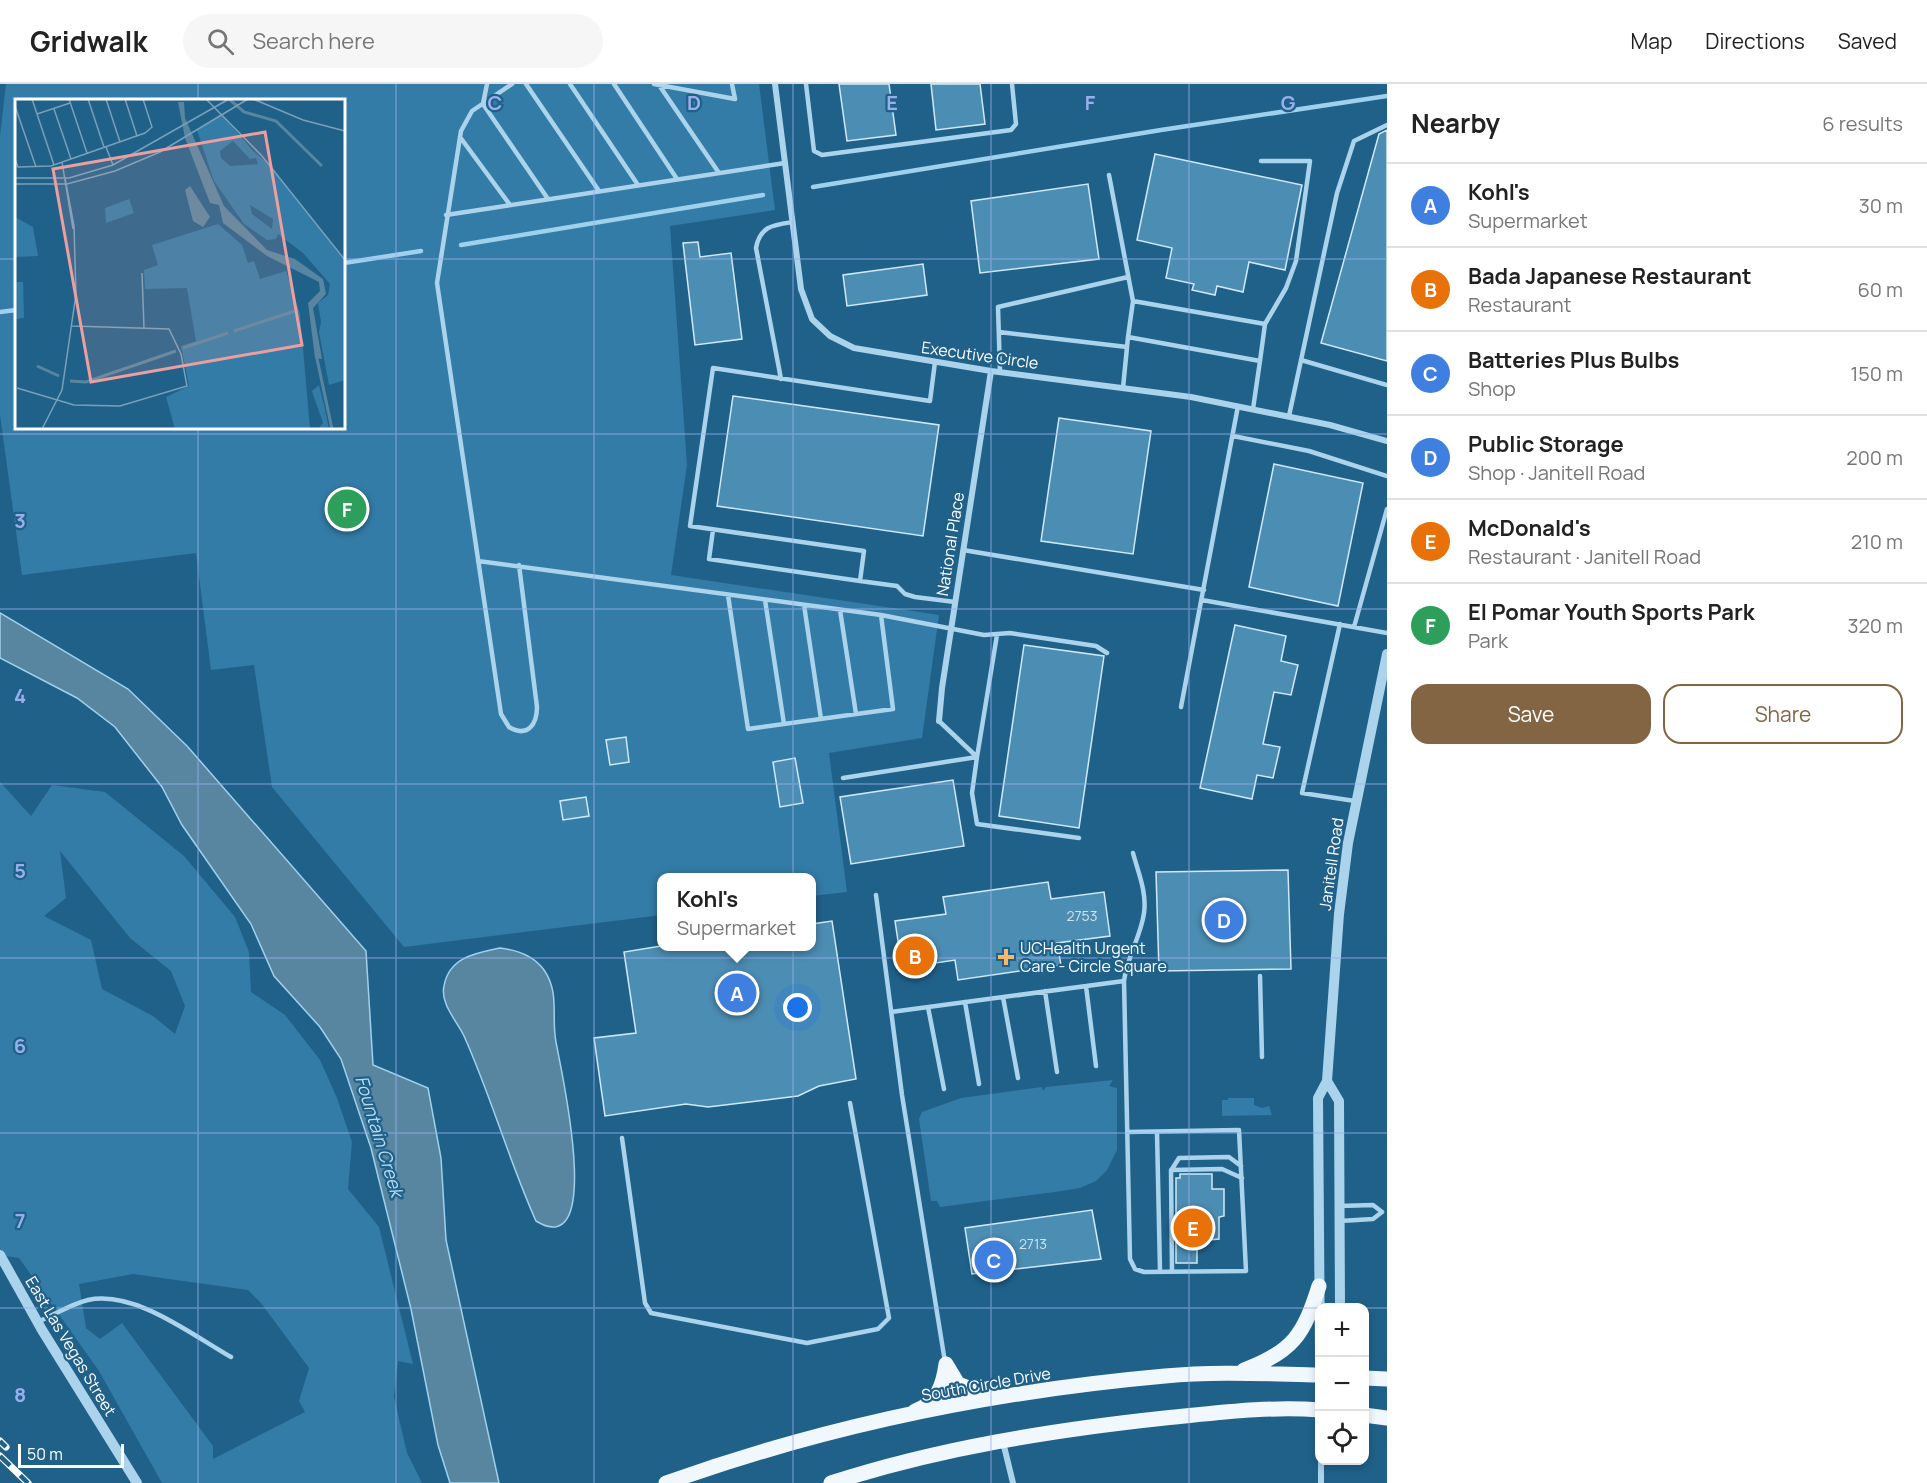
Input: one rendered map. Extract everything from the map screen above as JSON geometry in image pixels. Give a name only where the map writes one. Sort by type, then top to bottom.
[{"type":"main road","points":[[1235,1373],[1269,1360],[1292,1345],[1305,1326],[1319,1286]]},
{"type":"main road","points":[[946,1364],[958,1384],[978,1394],[999,1398]]},
{"type":"main road","points":[[902,1417],[930,1403],[942,1386],[946,1364]]},
{"type":"main road","name":"South Circle Drive","points":[[666,1483],[758,1454],[902,1417],[999,1398],[1143,1378],[1235,1373],[1315,1375]]},
{"type":"main road","points":[[1369,1378],[1387,1379]]},
{"type":"main road","points":[[831,1483],[896,1463],[1003,1441],[1088,1427],[1263,1408],[1315,1410]]},
{"type":"main road","points":[[1369,1416],[1387,1418]]},
{"type":"street","name":"Executive Circle","points":[[775,84],[801,289],[812,319],[830,336],[854,348],[991,371],[1238,406],[1289,416],[1387,441]]},
{"type":"street","name":"National Place","points":[[939,721],[991,371]]},
{"type":"street","name":"Janitell Road","points":[[1320,1357],[1318,1098],[1327,1081],[1339,914],[1355,801],[1387,654]]},
{"type":"street","name":"Janitell Road","points":[[1327,1081],[1339,1101],[1340,1303]]},
{"type":"street","name":"East Las Vegas Street","points":[[0,1255],[38,1322],[137,1483]]},
{"type":"street","points":[[1003,1441],[1013,1483]]},
{"type":"street","points":[[1321,1465],[1321,1483]]},
{"type":"lane","points":[[487,84],[483,104],[548,199]]},
{"type":"lane","points":[[512,84],[472,111],[460,137],[437,283],[501,714],[509,728],[523,732],[530,729],[534,723],[537,707],[519,565]]},
{"type":"lane","points":[[526,84],[599,191]]},
{"type":"lane","points":[[570,84],[638,185]]},
{"type":"lane","points":[[614,84],[677,179]]},
{"type":"lane","points":[[657,84],[719,173]]},
{"type":"lane","points":[[657,84],[735,99],[732,84]]},
{"type":"lane","points":[[806,84],[814,151],[822,155],[1011,130],[1016,124],[1012,84]]},
{"type":"lane","points":[[1289,416],[1337,193],[1354,141],[1387,125]]},
{"type":"lane","points":[[460,137],[510,205]]},
{"type":"lane","points":[[1253,409],[1265,324],[1286,288],[1296,261],[1310,161],[1261,160]]},
{"type":"lane","points":[[446,215],[785,163]]},
{"type":"lane","points":[[1109,175],[1133,301],[1123,388]]},
{"type":"lane","points":[[781,379],[756,248],[762,231],[770,225],[793,222]]},
{"type":"lane","points":[[1000,372],[999,307],[1128,277]]},
{"type":"lane","points":[[1133,301],[1265,324]]},
{"type":"lane","points":[[999,332],[1127,347]]},
{"type":"lane","points":[[1128,337],[1260,361]]},
{"type":"lane","points":[[1301,360],[1387,385]]},
{"type":"lane","points":[[860,581],[864,551],[690,526],[713,368],[930,401],[935,362]]},
{"type":"lane","points":[[1181,707],[1238,406]]},
{"type":"lane","points":[[1233,436],[1309,451],[1387,476]]},
{"type":"lane","points":[[1354,627],[1387,509]]},
{"type":"lane","points":[[713,530],[709,559],[897,586],[905,594],[915,597],[955,602]]},
{"type":"lane","points":[[963,550],[1204,590]]},
{"type":"lane","points":[[478,561],[881,615],[984,635],[1011,633],[1096,646],[1107,652]]},
{"type":"lane","points":[[728,595],[748,729],[893,709],[881,615]]},
{"type":"lane","points":[[765,600],[784,724]]},
{"type":"lane","points":[[1202,600],[1387,633]]},
{"type":"lane","points":[[804,605],[821,719]]},
{"type":"lane","points":[[840,610],[856,714]]},
{"type":"lane","points":[[1340,624],[1302,793],[1355,801]]},
{"type":"lane","points":[[997,635],[972,793],[977,824],[1078,838]]},
{"type":"lane","points":[[939,721],[977,757]]},
{"type":"lane","points":[[843,778],[977,757]]},
{"type":"lane","points":[[1128,1132],[1239,1130],[1246,1271],[1135,1269],[1130,1259],[1124,981],[1125,966],[1144,914],[1144,895],[1133,853]]},
{"type":"lane","points":[[876,895],[902,1095],[946,1364]]},
{"type":"lane","points":[[1260,976],[1262,1057]]},
{"type":"lane","points":[[891,1012],[1124,981]]},
{"type":"lane","points":[[1086,986],[1096,1066]]},
{"type":"lane","points":[[1045,991],[1057,1072]]},
{"type":"lane","points":[[1003,997],[1018,1078]]},
{"type":"lane","points":[[965,1002],[979,1084]]},
{"type":"lane","points":[[928,1006],[944,1089]]},
{"type":"lane","points":[[622,1138],[645,1303],[651,1313],[807,1343],[878,1329],[890,1318],[850,1103]]},
{"type":"lane","points":[[1157,1132],[1160,1271]]},
{"type":"lane","points":[[1172,1271],[1171,1170],[1179,1158],[1228,1157],[1241,1166]]},
{"type":"lane","points":[[1171,1170],[1222,1169],[1242,1179]]},
{"type":"lane","points":[[1340,1206],[1373,1205],[1382,1212],[1373,1219],[1340,1221]]},
{"type":"lane","points":[[38,1322],[87,1301],[105,1298],[127,1301],[148,1309],[231,1357]]},
{"type":"shaded area","points":[[6,84],[759,84],[775,210],[670,226],[687,465],[671,575],[939,615],[922,738],[829,753],[847,892],[816,896],[816,873],[657,873],[657,916],[404,947],[272,787],[254,665],[211,670],[196,553],[22,575],[0,415],[0,136]]},
{"type":"shaded area","points":[[0,782],[31,816],[52,785],[105,792],[184,856],[235,917],[249,952],[251,992],[285,1015],[320,1060],[337,1098],[352,1142],[348,1189],[379,1227],[413,1364],[398,1361],[394,1397],[407,1453],[422,1483],[162,1483],[99,1371],[19,1258],[0,1255]],"holes":[[[60,851],[130,938],[171,971],[185,1006],[175,1034],[153,1016],[102,989],[91,940],[44,916],[66,898]],[[133,1274],[248,1290],[261,1303],[309,1368],[299,1401],[305,1412],[213,1459],[213,1446],[122,1323],[100,1339],[86,1328],[79,1284]]]},
{"type":"shaded area","points":[[1113,1080],[1109,1086],[1117,1088],[1117,1150],[1107,1170],[1096,1181],[1080,1188],[940,1207],[937,1201],[931,1201],[919,1119],[922,1112],[961,1098],[1042,1087],[1043,1091],[1046,1087]]},
{"type":"shaded area","points":[[1228,1098],[1254,1098],[1254,1105],[1262,1108],[1269,1106],[1272,1115],[1222,1116],[1222,1100],[1228,1100]]},
{"type":"water","name":"Fountain Creek","points":[[0,613],[128,689],[187,746],[366,951],[373,1065],[428,1088],[441,1158],[446,1240],[499,1483],[450,1483],[438,1445],[411,1309],[371,1148],[341,1059],[320,1027],[274,976],[251,924],[182,825],[162,787],[115,727],[77,698],[0,658]]},
{"type":"water","points":[[500,948],[519,952],[540,965],[549,979],[554,996],[555,1033],[574,1156],[574,1189],[569,1214],[557,1227],[536,1221],[474,1059],[444,999],[444,986],[451,969],[465,958]]},
{"type":"building","points":[[839,84],[889,84],[896,135],[847,141]]},
{"type":"building","points":[[931,84],[980,84],[985,124],[936,130]]},
{"type":"building","points":[[1387,130],[1387,361],[1321,343],[1379,134]]},
{"type":"building","points":[[1155,154],[1302,185],[1285,270],[1249,262],[1243,292],[1217,286],[1215,295],[1192,290],[1194,284],[1166,278],[1172,248],[1137,240]]},
{"type":"building","points":[[1088,184],[1099,259],[980,273],[971,201]]},
{"type":"building","points":[[698,242],[700,257],[731,253],[742,339],[695,345],[683,243]]},
{"type":"building","points":[[923,264],[927,295],[847,306],[843,275]]},
{"type":"building","points":[[733,396],[939,425],[923,536],[717,506]]},
{"type":"building","points":[[1059,418],[1151,431],[1133,554],[1041,541]]},
{"type":"building","points":[[1274,464],[1363,483],[1338,606],[1249,587]]},
{"type":"building","points":[[1235,625],[1286,636],[1281,661],[1298,665],[1291,695],[1274,692],[1263,744],[1280,747],[1273,778],[1257,775],[1252,799],[1200,788]]},
{"type":"building","points":[[1024,645],[1104,656],[1079,828],[999,816]]},
{"type":"building","points":[[626,737],[629,762],[610,765],[606,740]]},
{"type":"building","points":[[795,758],[803,803],[780,807],[773,762]]},
{"type":"building","points":[[953,780],[964,846],[851,864],[840,797]]},
{"type":"building","points":[[586,797],[589,816],[563,820],[560,801]]},
{"type":"building","points":[[1288,870],[1291,969],[1159,971],[1156,872]]},
{"type":"building","points":[[1048,882],[1051,899],[1104,892],[1110,936],[1057,943],[1061,965],[958,980],[955,960],[902,968],[895,921],[946,914],[943,897]]},
{"type":"building","points":[[832,921],[856,1079],[819,1086],[798,1096],[708,1107],[686,1104],[605,1116],[594,1038],[636,1033],[624,952],[657,947],[657,951],[816,951],[816,923]]},
{"type":"building","points":[[1180,1174],[1212,1174],[1212,1189],[1224,1189],[1224,1216],[1219,1217],[1219,1239],[1197,1241],[1197,1263],[1176,1263],[1176,1178],[1180,1178]]},
{"type":"building","points":[[1092,1210],[1101,1259],[972,1274],[965,1228]]},
{"type":"waterway","points":[[813,187],[1161,130],[1387,96]]},
{"type":"waterway","points":[[461,245],[763,195]]},
{"type":"waterway","points":[[345,263],[421,251]]},
{"type":"waterway","points":[[0,312],[15,310]]},
{"type":"railway","points":[[0,1441],[6,1447]]},
{"type":"railway","points":[[0,1456],[28,1483]]},
{"type":"place","name":"El Pomar Youth Sports Park","points":[[347,509]]},
{"type":"place","name":"Public Storage","points":[[1224,920]]},
{"type":"place","name":"Bada Japanese Restaurant","points":[[915,956]]},
{"type":"place","name":"UCHealth Urgent Care - Circle Square","points":[[1006,957]]},
{"type":"place","name":"Kohl's","points":[[737,993]]},
{"type":"place","name":"McDonald's","points":[[1193,1228]]},
{"type":"place","name":"Batteries Plus Bulbs","points":[[994,1260]]}]
